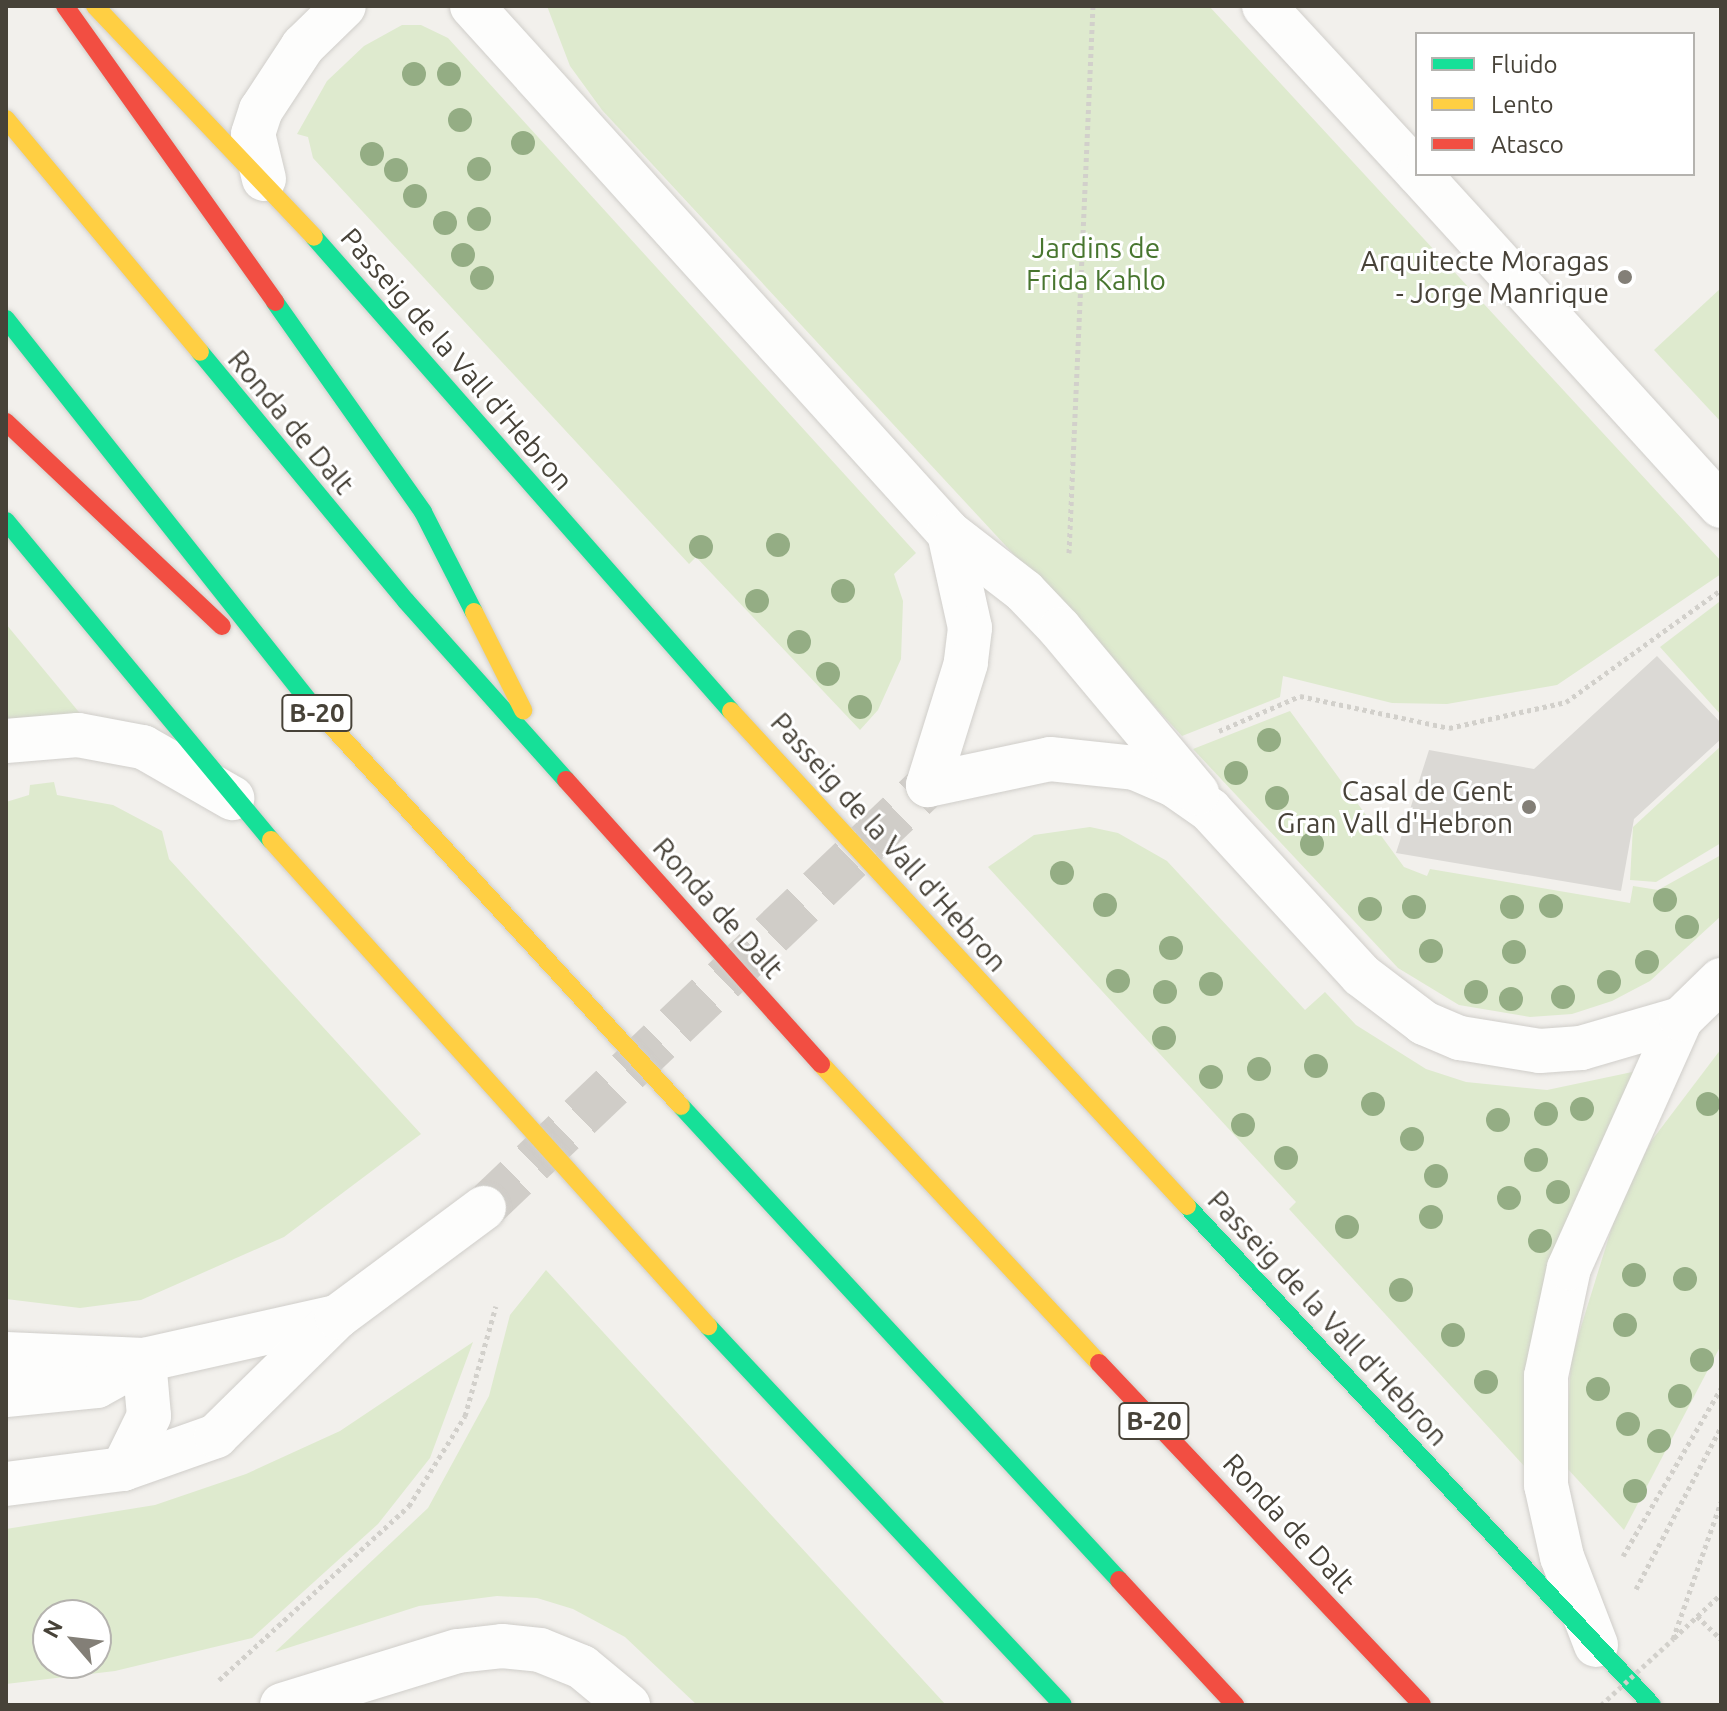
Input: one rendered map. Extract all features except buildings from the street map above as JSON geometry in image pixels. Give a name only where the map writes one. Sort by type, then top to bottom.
[{"type":"main road","points":[[65,6],[423,512],[549,762]]},
{"type":"main road","name":"Passeig de la Vall d'Hebron","points":[[95,6],[264,179],[608,576],[1652,1705]]},
{"type":"main road","name":"Ronda de Dalt","points":[[6,119],[176,330],[549,762],[886,1137],[1422,1705]]},
{"type":"main road","name":"B-20","points":[[6,319],[322,718],[1235,1705]]},
{"type":"main road","points":[[6,422],[322,718]]},
{"type":"main road","points":[[6,521],[233,798],[706,1324],[1063,1705]]},
{"type":"street","points":[[264,179],[253,134],[261,110],[303,46],[344,6]]},
{"type":"street","points":[[472,6],[949,533],[1024,591],[1166,753],[1210,810],[1361,975],[1424,1023],[1460,1038],[1540,1051],[1581,1048],[1681,1019]]},
{"type":"street","points":[[1264,6],[1415,170]]},
{"type":"street","points":[[1421,176],[1721,506]]},
{"type":"street","points":[[949,533],[970,628],[966,663],[928,785],[1050,759],[1093,760],[1135,768],[1210,810]]},
{"type":"street","points":[[6,741],[78,735],[143,747],[233,798]]},
{"type":"street","points":[[1596,1645],[1562,1557],[1546,1485],[1546,1376],[1569,1268],[1681,1019],[1721,980]]},
{"type":"street","points":[[6,1484],[123,1469],[216,1436],[337,1317],[484,1208]]},
{"type":"street","points":[[6,1354],[144,1360],[337,1317]]},
{"type":"street","points":[[6,1395],[97,1386],[144,1360]]},
{"type":"street","points":[[123,1469],[149,1416],[144,1360]]},
{"type":"street","points":[[282,1705],[458,1651],[502,1646],[540,1650],[582,1667],[628,1705]]},
{"type":"path","points":[[1069,562],[1093,6]]},
{"type":"path","points":[[1166,753],[1300,696],[1449,728],[1566,702],[1721,590]]},
{"type":"path","points":[[219,1680],[409,1506],[465,1416],[496,1306]]},
{"type":"path","points":[[1620,1562],[1721,1388]]},
{"type":"path","points":[[1627,1605],[1721,1427]]},
{"type":"path","points":[[1673,1639],[1721,1502]]},
{"type":"path","points":[[1601,1705],[1721,1594]]},
{"type":"path","points":[[1697,1616],[1721,1639]]},
{"type":"green space","name":"Jardins de Frida Kahlo","points":[[547,6],[1209,6],[1721,561],[1721,574],[1557,685],[1447,704],[1392,703],[1283,676],[1280,697],[1182,736],[602,110],[570,66]]},
{"type":"green space","points":[[402,25],[421,25],[448,38],[916,553],[894,574],[903,601],[901,659],[878,710],[860,730],[696,557],[689,564],[313,158],[308,137],[297,134],[327,81],[364,46]]},
{"type":"green space","points":[[1721,288],[1721,422],[1654,350]]},
{"type":"green space","points":[[1719,602],[1721,604],[1721,715],[1660,647]]},
{"type":"green space","points":[[6,624],[83,717],[6,724]]},
{"type":"green space","points":[[1290,711],[1404,867],[1427,876],[1430,869],[1630,903],[1633,886],[1658,890],[1721,855],[1721,916],[1650,981],[1612,1001],[1572,1014],[1530,1017],[1459,1005],[1398,968],[1193,749]]},
{"type":"green space","points":[[1721,746],[1721,843],[1656,882],[1630,880],[1633,827]]},
{"type":"green space","points":[[54,782],[57,795],[113,805],[162,831],[169,859],[421,1134],[284,1237],[141,1300],[80,1308],[6,1299],[6,802],[29,795],[30,785]]},
{"type":"green space","points":[[1090,827],[1118,833],[1167,861],[1305,1010],[1325,992],[1356,1025],[1426,1069],[1466,1082],[1547,1090],[1637,1071],[1525,1467],[1289,1209],[1296,1202],[988,867],[1034,835]]},
{"type":"green space","points":[[1721,1049],[1721,1345],[1624,1530],[1565,1466],[1571,1359],[1621,1198],[1652,1140]]},
{"type":"green space","points":[[546,1270],[946,1705],[697,1705],[625,1637],[573,1609],[537,1598],[497,1596],[419,1606],[275,1652],[428,1508],[489,1396],[510,1315]]},
{"type":"green space","points":[[473,1342],[430,1458],[378,1524],[252,1638],[112,1671],[112,1599],[32,1599],[32,1679],[48,1679],[6,1684],[6,1529],[155,1505],[246,1474],[340,1431]]},
{"type":"tunnel","points":[[484,1208],[928,785]]},
{"type":"traffic: fast","points":[[314,237],[731,711]]},
{"type":"traffic: fast","points":[[275,302],[423,512],[474,612]]},
{"type":"traffic: fast","points":[[6,319],[312,705]]},
{"type":"traffic: fast","points":[[200,352],[406,601],[566,780]]},
{"type":"traffic: fast","points":[[6,521],[271,840]]},
{"type":"traffic: fast","points":[[681,1106],[1119,1580]]},
{"type":"traffic: fast","points":[[1187,1206],[1652,1705]]},
{"type":"traffic: fast","points":[[708,1326],[1063,1705]]},
{"type":"traffic: slow","points":[[95,6],[314,237]]},
{"type":"traffic: slow","points":[[6,119],[200,352]]},
{"type":"traffic: slow","points":[[474,612],[523,710]]},
{"type":"traffic: slow","points":[[312,705],[681,1106]]},
{"type":"traffic: slow","points":[[731,711],[1187,1206]]},
{"type":"traffic: slow","points":[[271,840],[708,1326]]},
{"type":"traffic: slow","points":[[821,1064],[1099,1363]]},
{"type":"traffic: jam","points":[[65,6],[275,302]]},
{"type":"traffic: jam","points":[[6,422],[222,626]]},
{"type":"traffic: jam","points":[[566,780],[821,1064]]},
{"type":"traffic: jam","points":[[1099,1363],[1422,1705]]},
{"type":"traffic: jam","points":[[1119,1580],[1235,1705]]},
{"type":"place","name":"Arquitecte Moragas - Jorge Manrique","points":[[1625,277]]},
{"type":"place","name":"Casal de Gent Gran Vall d'Hebron","points":[[1529,807]]}]
